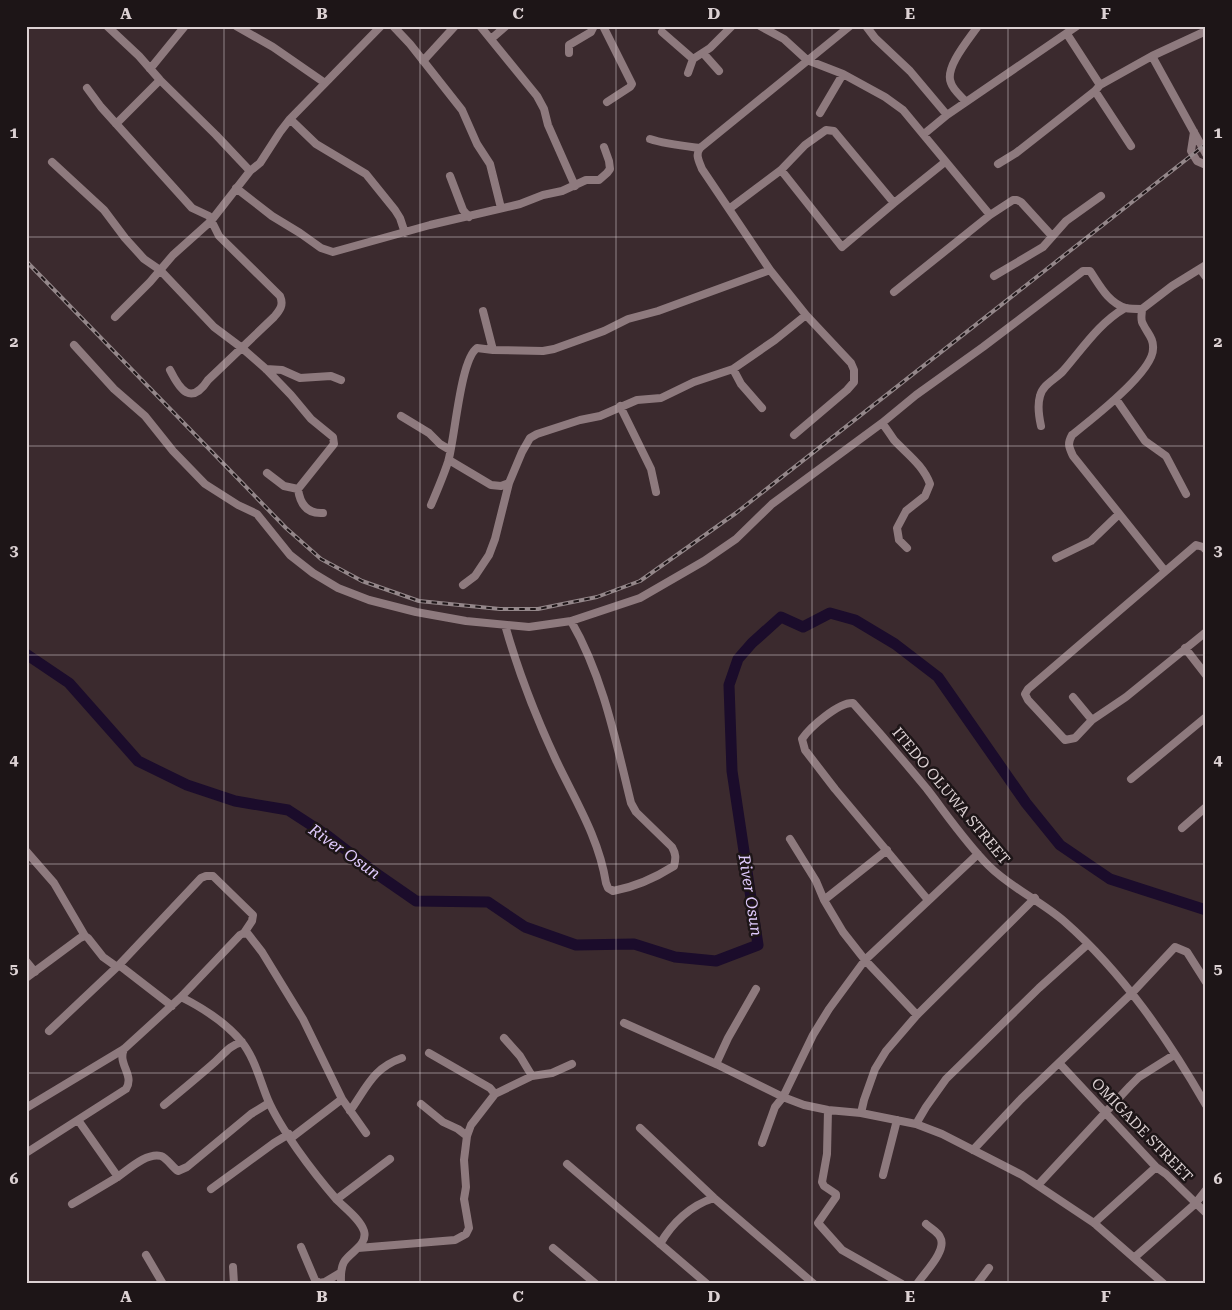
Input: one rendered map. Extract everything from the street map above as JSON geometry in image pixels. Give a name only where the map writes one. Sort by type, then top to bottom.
[{"type":"street","points":[[107,26],[139,56],[160,80],[250,171]]},
{"type":"street","points":[[150,69],[185,26]]},
{"type":"street","points":[[236,26],[273,47],[325,83]]},
{"type":"street","points":[[115,317],[173,255],[211,221],[250,171],[260,162],[290,119],[381,26]]},
{"type":"street","points":[[392,26],[410,44],[462,110],[477,144],[490,164],[501,208]]},
{"type":"street","points":[[423,61],[455,26]]},
{"type":"street","points":[[480,26],[537,96],[575,186]]},
{"type":"street","points":[[491,40],[506,26]]},
{"type":"street","points":[[569,53],[570,44],[591,32],[594,26]]},
{"type":"street","points":[[603,26],[632,84],[607,102]]},
{"type":"street","points":[[688,73],[693,59],[703,53],[732,26]]},
{"type":"street","points":[[760,26],[784,40],[807,60],[843,74],[885,97],[903,110],[990,215]]},
{"type":"street","points":[[866,26],[875,38],[910,71],[947,115]]},
{"type":"street","points":[[966,102],[950,83],[951,66],[978,26]]},
{"type":"street","points":[[924,134],[947,115],[1077,26]]},
{"type":"street","points":[[794,435],[854,382],[854,370],[851,363],[806,315],[770,270],[702,169],[697,158],[697,152],[846,27]]},
{"type":"street","points":[[998,164],[1097,88],[1152,56],[1206,31]]},
{"type":"street","points":[[662,32],[693,59]]},
{"type":"street","points":[[1066,34],[1131,146]]},
{"type":"street","points":[[703,53],[719,71]]},
{"type":"street","points":[[1152,56],[1206,154]]},
{"type":"street","points":[[820,113],[843,74]]},
{"type":"street","points":[[116,124],[160,80]]},
{"type":"street","points":[[87,88],[101,108],[187,203],[192,208],[208,216],[219,236],[282,300],[281,308],[274,317],[208,380],[200,392],[186,393],[177,383],[170,370]]},
{"type":"street","points":[[290,119],[316,144],[366,174],[391,204],[400,218],[405,233]]},
{"type":"street","points":[[729,209],[781,170],[823,131],[831,129],[894,204]]},
{"type":"street","points":[[1194,132],[1191,152],[1197,161],[1206,165]]},
{"type":"street","points":[[650,139],[660,143],[700,148]]},
{"type":"street","points":[[236,188],[272,216],[321,248],[333,252],[430,225],[520,204],[575,186],[586,180],[599,180],[610,169],[604,147]]},
{"type":"street","points":[[52,162],[104,210],[144,259],[160,270],[214,327],[266,369],[292,395],[311,420],[333,437],[334,444],[298,489]]},
{"type":"street","points":[[781,170],[842,247],[945,162]]},
{"type":"street","points":[[450,176],[464,210],[469,217]]},
{"type":"street","points":[[994,276],[1042,247],[1066,221],[1101,196]]},
{"type":"street","points":[[894,292],[990,215],[1013,200],[1021,202],[1052,236]]},
{"type":"street","points":[[74,346],[114,389],[145,416],[173,451],[206,484],[238,505],[257,514],[290,555],[313,573],[338,588],[369,600],[397,607],[466,621],[529,627],[571,621],[640,598],[704,560],[736,539],[772,504],[882,423],[916,395],[990,342],[1083,270],[1090,271],[1105,293],[1114,302],[1125,308],[1142,309],[1172,286],[1203,267],[1206,277]]},
{"type":"street","points":[[431,505],[449,460],[465,373],[471,354],[477,348],[543,351],[554,349],[604,331],[628,319],[770,270]]},
{"type":"street","points":[[1041,426],[1039,405],[1043,389],[1062,372],[1110,316],[1125,308]]},
{"type":"street","points":[[1142,309],[1142,323],[1152,336],[1153,356],[1116,398],[1072,435],[1068,441],[1068,446],[1073,456],[1165,571]]},
{"type":"street","points":[[483,311],[493,350]]},
{"type":"street","points":[[463,585],[475,576],[488,555],[495,539],[509,483],[530,438],[580,420],[600,416],[637,400],[661,398],[694,382],[733,369],[775,340],[806,315]]},
{"type":"street","points":[[266,369],[282,370],[300,378],[331,376],[342,380]]},
{"type":"street","points":[[733,369],[741,384],[762,408]]},
{"type":"street","points":[[1116,398],[1145,441],[1166,456],[1186,494]]},
{"type":"street","points":[[620,406],[651,469],[656,492]]},
{"type":"street","points":[[402,416],[429,433],[440,444],[450,450]]},
{"type":"street","points":[[882,423],[894,440],[927,475],[930,484],[925,496],[906,511],[897,528],[900,540],[907,548]]},
{"type":"street","points":[[449,460],[491,485],[501,486],[509,483]]},
{"type":"street","points":[[267,473],[284,486],[298,489]]},
{"type":"street","points":[[298,489],[302,504],[309,511],[316,514],[323,513]]},
{"type":"street","points":[[1056,558],[1091,541],[1119,514]]},
{"type":"street","points":[[1206,550],[1196,545],[1165,571],[1028,689],[1026,694],[1028,700],[1065,740],[1075,738],[1092,720],[1126,697],[1206,632]]},
{"type":"street","points":[[505,625],[514,658],[540,723],[598,846],[606,883],[608,888],[613,891],[628,888],[657,877],[674,866],[676,860],[675,852],[636,812],[631,803],[603,699],[582,640],[571,621]]},
{"type":"street","points":[[1185,648],[1206,675]]},
{"type":"street","points":[[1073,697],[1092,720]]},
{"type":"street","name":"ITEDO OLUWA STREET","points":[[887,850],[835,789],[805,750],[802,743],[802,739],[806,734],[825,717],[846,703],[853,702],[916,775],[978,854],[1006,880],[1035,898],[1066,922],[1132,993],[1192,1080],[1206,1105]]},
{"type":"street","points":[[1131,779],[1206,717]]},
{"type":"street","points":[[1182,828],[1206,807]]},
{"type":"street","points":[[790,839],[816,881],[824,900],[843,932],[865,960],[917,1014]]},
{"type":"street","points":[[824,900],[887,850],[928,900]]},
{"type":"street","points":[[26,851],[54,883],[85,936],[103,957],[172,1006]]},
{"type":"street","points":[[762,1143],[775,1107],[783,1097],[813,1035],[825,1015],[865,960],[978,854]]},
{"type":"street","points":[[26,1108],[124,1048],[172,1006],[244,933],[252,921],[253,915],[213,876],[201,878],[118,966],[49,1032]]},
{"type":"street","points":[[862,1113],[864,1100],[875,1069],[886,1051],[917,1014],[1035,898]]},
{"type":"street","points":[[244,933],[248,934],[262,952],[303,1019],[342,1098],[366,1133]]},
{"type":"street","points":[[26,978],[85,936]]},
{"type":"street","points":[[916,1124],[926,1106],[946,1079],[1039,988],[1088,944]]},
{"type":"street","points":[[973,1150],[1022,1099],[1132,993],[1175,947],[1187,952],[1206,982]]},
{"type":"street","points":[[26,961],[35,972]]},
{"type":"street","points":[[716,1064],[728,1038],[756,989]]},
{"type":"street","points":[[180,997],[221,1022],[242,1042],[254,1063],[269,1103],[296,1148],[337,1199],[354,1216],[364,1232],[365,1236],[358,1248],[344,1262],[340,1273],[341,1284]]},
{"type":"street","points":[[624,1023],[804,1105],[897,1120],[916,1124],[942,1134],[1038,1185],[1094,1223],[1164,1284]]},
{"type":"street","points":[[504,1038],[520,1056],[532,1076]]},
{"type":"street","points":[[164,1106],[234,1044],[242,1042]]},
{"type":"street","points":[[26,1153],[126,1089],[130,1084],[130,1078],[121,1056],[124,1048]]},
{"type":"street","points":[[429,1053],[490,1088],[495,1094]]},
{"type":"street","points":[[1038,1185],[1139,1077],[1174,1055]]},
{"type":"street","points":[[350,1111],[374,1074],[388,1063],[402,1058]]},
{"type":"street","points":[[358,1248],[455,1240],[466,1234],[469,1228],[464,1199],[466,1136],[471,1126],[495,1094],[532,1076],[552,1073],[572,1064]]},
{"type":"street","name":"OMIGADE STREET","points":[[1060,1064],[1156,1167],[1166,1174],[1206,1213]]},
{"type":"street","points":[[211,1189],[274,1143],[290,1136],[342,1098]]},
{"type":"street","points":[[72,1204],[133,1166],[158,1155],[165,1158],[178,1171],[187,1167],[251,1114],[269,1103]]},
{"type":"street","points":[[421,1104],[443,1122],[458,1129],[466,1136]]},
{"type":"street","points":[[828,1110],[827,1154],[823,1184],[836,1194],[836,1198],[818,1223],[842,1250],[902,1284]]},
{"type":"street","points":[[78,1120],[118,1177]]},
{"type":"street","points":[[883,1175],[897,1120]]},
{"type":"street","points":[[640,1128],[714,1198],[814,1284]]},
{"type":"street","points":[[337,1199],[390,1159]]},
{"type":"street","points":[[566,1164],[707,1284]]},
{"type":"street","points":[[1094,1223],[1156,1167]]},
{"type":"street","points":[[1135,1257],[1195,1204],[1206,1190]]},
{"type":"street","points":[[660,1244],[666,1234],[687,1211],[702,1202],[714,1198]]},
{"type":"street","points":[[916,1284],[941,1251],[943,1242],[940,1235],[926,1224]]},
{"type":"street","points":[[301,1247],[315,1280],[319,1283],[325,1282],[340,1273]]},
{"type":"street","points":[[553,1248],[596,1284]]},
{"type":"street","points":[[146,1255],[163,1284]]},
{"type":"street","points":[[233,1266],[234,1284]]},
{"type":"street","points":[[976,1284],[989,1268]]},
{"type":"waterway","name":"River Osun","points":[[26,654],[69,683],[138,761],[187,785],[235,801],[288,810],[328,836],[416,901],[488,902],[525,927],[576,945],[634,944],[675,957],[716,961],[758,945],[732,771],[729,685],[738,659],[752,643],[781,617],[803,627],[830,613],[855,620],[895,644],[938,677],[1026,803],[1060,845],[1110,879],[1206,910]]},
{"type":"railway","points":[[26,261],[286,528],[321,559],[362,581],[419,601],[500,609],[538,609],[597,597],[640,581],[736,513],[1206,144]]}]
